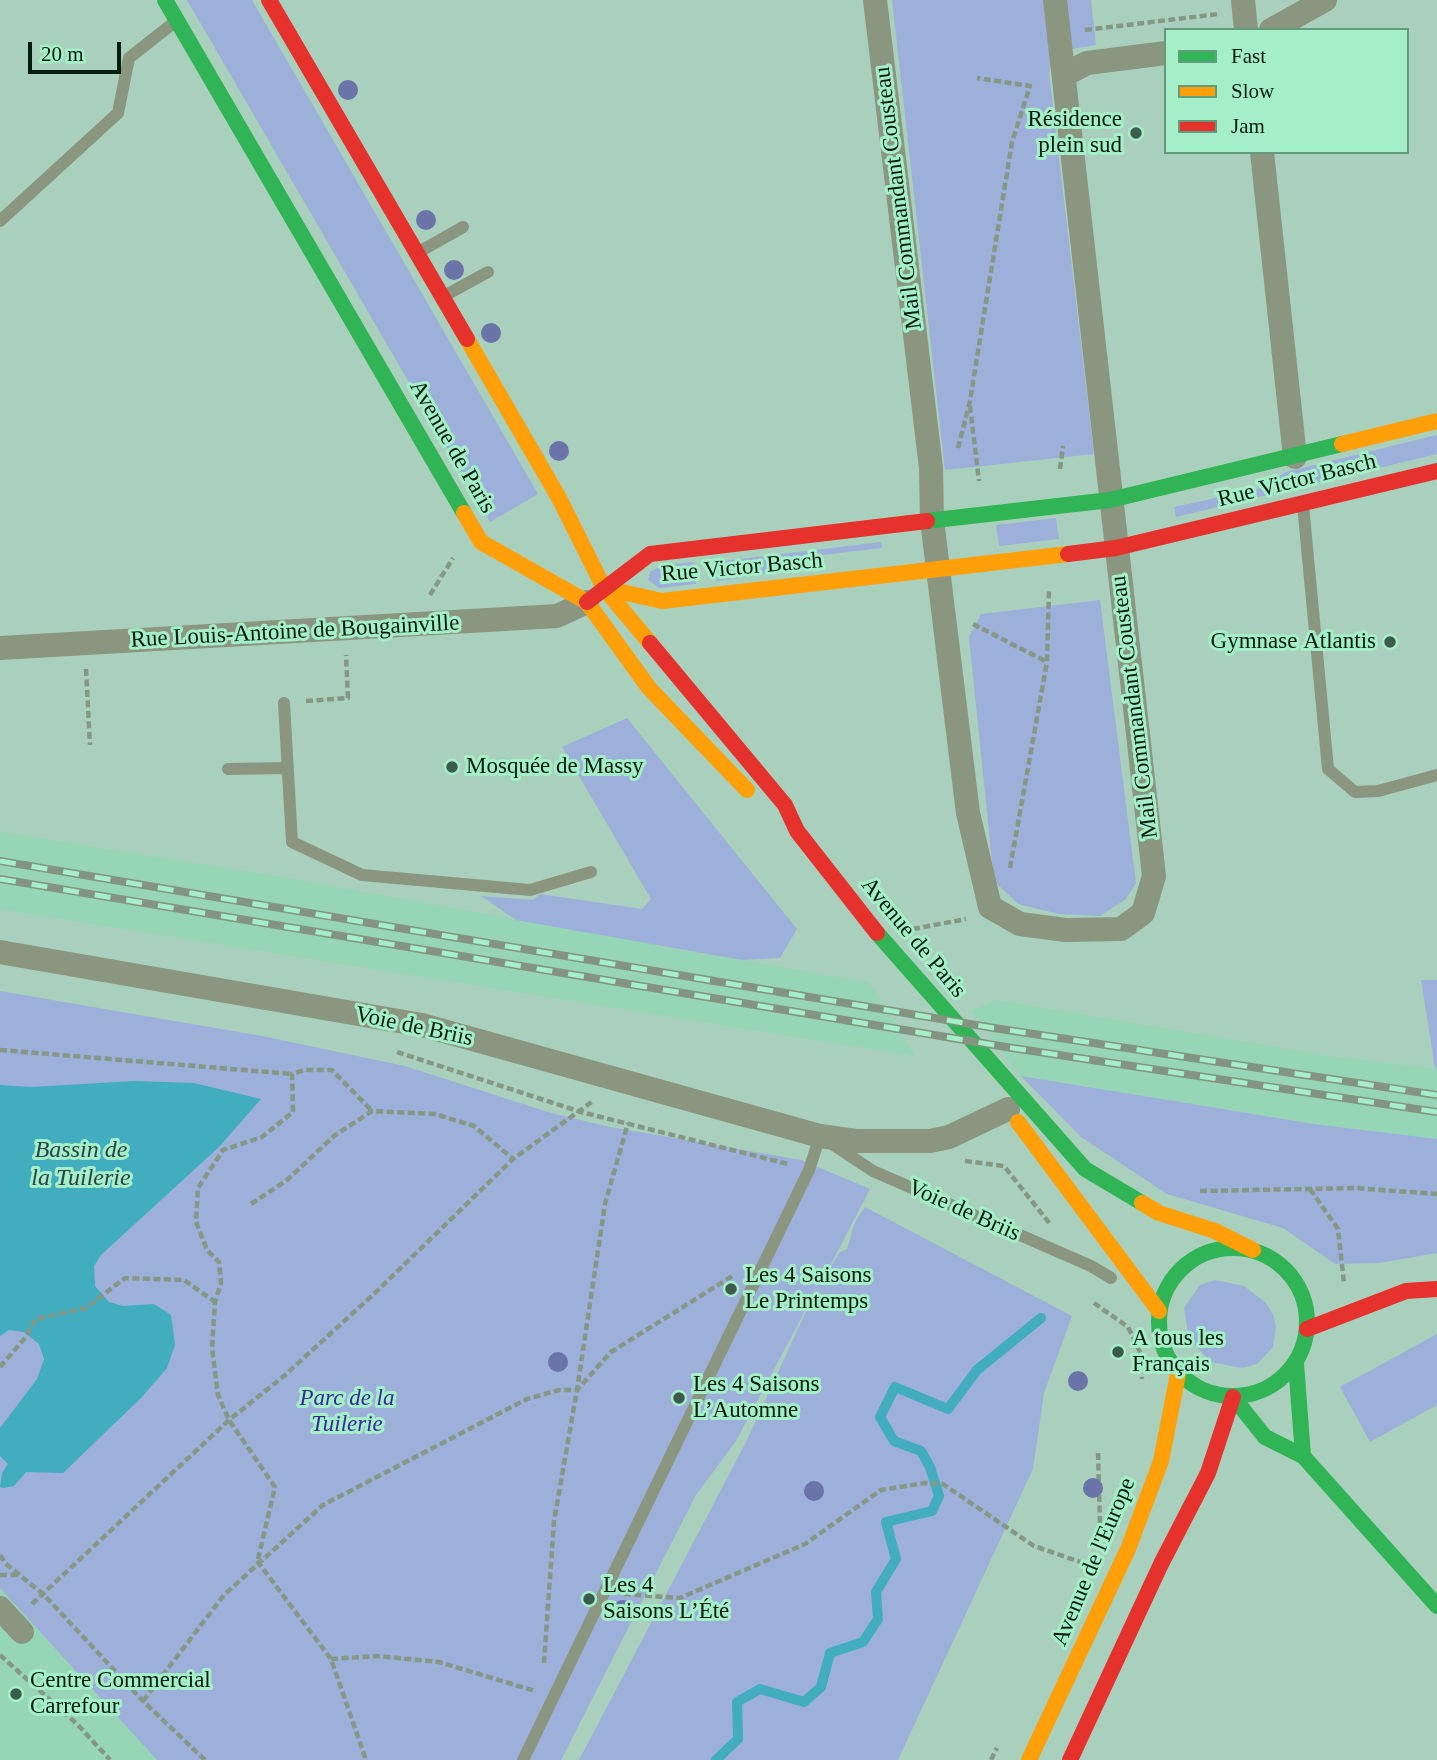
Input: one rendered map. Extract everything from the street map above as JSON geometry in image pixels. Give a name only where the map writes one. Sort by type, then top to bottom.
[{"type":"street","name":"Avenue de Paris","points":[[165,0],[481,542],[595,595],[785,804],[797,831],[885,943],[1085,1169],[1159,1213],[1215,1231],[1252,1250]]},
{"type":"street","name":"Avenue de Paris","points":[[269,0],[559,498],[595,595],[649,688],[766,809],[797,831]]},
{"type":"street","name":"Mail Commandant Cousteau","points":[[874,0],[932,468],[932,520],[939,571]]},
{"type":"street","name":"Mail Commandant Cousteau","points":[[990,907],[1020,924],[1066,930],[1121,929],[1143,913],[1154,877],[1055,0]]},
{"type":"street","points":[[1275,28],[1325,0]]},
{"type":"street","points":[[1064,75],[1087,63],[1164,53]]},
{"type":"street","points":[[1262,154],[1295,457]]},
{"type":"street","name":"Rue Victor Basch","points":[[595,595],[650,554],[1110,500],[1437,421]]},
{"type":"street","name":"Rue Victor Basch","points":[[595,595],[662,601],[939,571],[1116,548],[1437,471]]},
{"type":"street","points":[[939,571],[968,813],[990,907]]},
{"type":"street","name":"Rue Louis-Antoine de Bougainville","points":[[0,648],[558,616],[595,595]]},
{"type":"street","name":"Voie de Briis","points":[[0,952],[422,1025],[820,1136],[856,1141],[930,1142],[1008,1109]]},
{"type":"street","name":"Avenue de Paris","points":[[998,1071],[1008,1109],[1159,1311]]},
{"type":"street","points":[[1296,1363],[1279,1381],[1258,1393],[1233,1397],[1213,1395],[1194,1387],[1178,1374],[1167,1357],[1160,1338],[1159,1311],[1165,1291],[1176,1273],[1192,1260],[1211,1251],[1232,1248],[1252,1250],[1276,1261],[1294,1279],[1305,1303],[1307,1329],[1296,1363],[1303,1456]]},
{"type":"street","points":[[1307,1329],[1406,1291],[1437,1289]]},
{"type":"street","name":"Avenue de l'Europe","points":[[1029,1760],[1128,1549],[1161,1461],[1178,1374]]},
{"type":"street","points":[[1233,1397],[1265,1437],[1303,1456],[1437,1606]]},
{"type":"street","points":[[1070,1760],[1161,1564],[1208,1472],[1233,1397]]},
{"type":"street","points":[[0,1608],[22,1632]]},
{"type":"lane","points":[[0,221],[118,113],[129,58],[177,20]]},
{"type":"lane","points":[[418,252],[463,227]]},
{"type":"lane","points":[[443,296],[488,272]]},
{"type":"lane","points":[[1303,502],[1328,769],[1354,792],[1378,791],[1437,775]]},
{"type":"lane","points":[[284,703],[292,842],[362,875],[530,890],[591,873]]},
{"type":"lane","points":[[228,769],[286,768]]},
{"type":"lane","points":[[523,1760],[809,1170],[820,1136]]},
{"type":"lane","name":"Voie de Briis","points":[[820,1136],[873,1171],[1111,1278]]},
{"type":"path","points":[[1059,33],[1244,14]]},
{"type":"path","points":[[956,456],[970,401],[1012,142],[1030,86],[977,78]]},
{"type":"path","points":[[970,401],[979,481]]},
{"type":"path","points":[[1060,469],[1063,446]]},
{"type":"path","points":[[427,600],[453,557]]},
{"type":"path","points":[[905,930],[969,919],[990,907],[1008,880],[1047,662],[1049,590]]},
{"type":"path","points":[[963,619],[1047,662]]},
{"type":"path","points":[[284,703],[348,698],[344,630]]},
{"type":"path","points":[[87,695],[90,745]]},
{"type":"path","points":[[384,1049],[581,1112],[809,1170]]},
{"type":"path","points":[[0,1050],[292,1074],[332,1070],[372,1111]]},
{"type":"path","points":[[257,1561],[275,1486],[229,1420],[218,1395],[212,1348],[215,1302],[221,1283],[219,1262],[207,1250],[195,1222],[198,1188],[223,1150],[262,1138],[293,1112],[292,1074]]},
{"type":"path","points":[[44,1595],[229,1420],[295,1367],[513,1159],[581,1112],[617,1079]]},
{"type":"path","points":[[251,1204],[286,1181],[334,1136],[372,1111],[435,1114],[474,1126],[513,1159]]},
{"type":"path","points":[[544,1667],[554,1521],[577,1390],[604,1204],[628,1124]]},
{"type":"path","points":[[957,1132],[961,1160],[1004,1166],[1061,1239],[1060,1253]]},
{"type":"path","points":[[1197,1191],[1309,1188],[1437,1194]]},
{"type":"path","points":[[1309,1188],[1338,1229],[1344,1285]]},
{"type":"path","points":[[143,1701],[224,1595],[257,1561],[323,1505],[527,1399],[559,1390],[577,1390],[611,1352],[699,1295],[765,1258]]},
{"type":"path","points":[[0,1367],[26,1338],[36,1320],[86,1308],[125,1278],[184,1280],[215,1302]]},
{"type":"path","points":[[1098,1453],[1099,1532]]},
{"type":"path","points":[[606,1593],[681,1598],[805,1544],[881,1490],[925,1483],[943,1484],[1034,1546],[1087,1565]]},
{"type":"path","points":[[1081,1577],[1092,1553]]},
{"type":"path","points":[[0,1555],[44,1595],[143,1701],[205,1760]]},
{"type":"path","points":[[257,1561],[331,1660],[366,1760]]},
{"type":"path","points":[[0,1575],[19,1575]]},
{"type":"path","points":[[0,1655],[79,1725],[110,1760]]},
{"type":"path","points":[[331,1660],[377,1656],[439,1661],[542,1693],[540,1728]]},
{"type":"path","points":[[991,1760],[1003,1736]]},
{"type":"shaded area","points":[[0,832],[275,876],[870,983],[915,1056],[0,909]]},
{"type":"shaded area","points":[[996,1000],[1329,1056],[1437,1069],[1437,1139],[1314,1124],[1021,1076],[971,1011]]},
{"type":"shaded area","points":[[0,1588],[103,1702],[157,1760],[0,1760]]},
{"type":"green space","points":[[187,0],[252,0],[538,494],[490,522]]},
{"type":"green space","points":[[892,0],[1091,0],[1096,45],[1067,50],[1052,58],[1049,73],[1094,454],[945,470]]},
{"type":"green space","points":[[1437,435],[1437,454],[1176,517],[1174,507],[1261,488],[1286,472]]},
{"type":"green space","points":[[1056,518],[1059,539],[999,546],[996,525]]},
{"type":"green space","points":[[881,542],[882,548],[805,557],[772,572],[717,581],[715,562]]},
{"type":"green space","points":[[694,562],[696,584],[659,588],[648,580],[650,572],[662,565]]},
{"type":"green space","points":[[1100,600],[1136,883],[1126,899],[1100,916],[1059,914],[1018,904],[994,881],[969,637],[981,614]]},
{"type":"green space","points":[[627,718],[797,929],[780,958],[742,960],[516,920],[481,896],[533,900],[540,894],[642,909],[651,899],[562,747]]},
{"type":"green space","points":[[1421,980],[1437,980],[1437,1069],[1435,1068]]},
{"type":"green space","name":"Parc de la Tuilerie","points":[[0,991],[262,1036],[405,1066],[548,1112],[605,1126],[801,1160],[870,1189],[819,1287],[839,1253],[847,1249],[855,1222],[865,1207],[1072,1316],[1044,1393],[1033,1469],[898,1760],[579,1760],[746,1442],[814,1294],[736,1441],[696,1495],[561,1760],[157,1760],[0,1588]]},
{"type":"green space","points":[[1021,1076],[1314,1124],[1437,1139],[1437,1253],[1379,1263],[1335,1264],[1283,1228],[1167,1194],[1081,1137]]},
{"type":"green space","points":[[1215,1280],[1244,1286],[1266,1303],[1273,1314],[1276,1326],[1273,1347],[1257,1364],[1242,1368],[1211,1362],[1189,1339],[1184,1308],[1200,1285]]},
{"type":"green space","points":[[1437,1334],[1437,1405],[1370,1442],[1340,1387]]},
{"type":"water","name":"Bassin de la Tuilerie","points":[[134,1081],[194,1083],[261,1099],[219,1147],[101,1255],[94,1266],[95,1286],[109,1302],[123,1306],[154,1304],[171,1315],[175,1345],[167,1368],[141,1398],[63,1473],[26,1472],[14,1486],[3,1488],[0,1487],[2,1473],[8,1464],[0,1456],[0,1428],[37,1379],[44,1359],[39,1344],[24,1332],[9,1330],[0,1336],[0,1085],[31,1087]]},
{"type":"waterway","points":[[716,1760],[738,1739],[737,1702],[760,1689],[804,1702],[821,1687],[830,1653],[863,1642],[878,1619],[876,1592],[896,1559],[886,1522],[932,1511],[939,1496],[930,1467],[921,1451],[894,1441],[880,1417],[895,1387],[948,1409],[977,1370],[1041,1318]]},
{"type":"railway","points":[[0,861],[994,1028],[1437,1095]]},
{"type":"railway","points":[[0,879],[1006,1047],[1437,1112]]},
{"type":"traffic: fast","points":[[165,0],[464,513]]},
{"type":"traffic: fast","points":[[927,521],[1110,500],[1342,444]]},
{"type":"traffic: fast","points":[[877,933],[1085,1169],[1142,1203]]},
{"type":"traffic: fast","points":[[1233,1248],[1261,1254],[1274,1260],[1285,1270],[1295,1281],[1301,1294],[1307,1322],[1301,1350],[1295,1363],[1285,1374],[1274,1384],[1261,1390],[1233,1396],[1205,1390],[1192,1384],[1181,1374],[1171,1363],[1165,1350],[1159,1322],[1165,1294],[1171,1281],[1181,1270],[1192,1260],[1205,1254],[1233,1248]]},
{"type":"traffic: fast","points":[[1296,1363],[1303,1456]]},
{"type":"traffic: fast","points":[[1233,1397],[1265,1437],[1303,1456],[1437,1606]]},
{"type":"traffic: slow","points":[[467,339],[559,498],[604,588],[650,643]]},
{"type":"traffic: slow","points":[[1342,444],[1437,421]]},
{"type":"traffic: slow","points":[[464,513],[481,542],[587,602],[649,688],[747,790]]},
{"type":"traffic: slow","points":[[604,588],[662,601],[1068,554]]},
{"type":"traffic: slow","points":[[1018,1122],[1159,1311]]},
{"type":"traffic: slow","points":[[1142,1203],[1159,1213],[1215,1231],[1253,1250]]},
{"type":"traffic: slow","points":[[1029,1760],[1128,1549],[1161,1461],[1178,1374]]},
{"type":"traffic: jam","points":[[269,0],[467,339]]},
{"type":"traffic: jam","points":[[1068,554],[1116,548],[1437,471]]},
{"type":"traffic: jam","points":[[587,602],[650,554],[927,521]]},
{"type":"traffic: jam","points":[[650,643],[785,805],[797,831],[877,933]]},
{"type":"traffic: jam","points":[[1307,1329],[1406,1291],[1437,1289]]},
{"type":"traffic: jam","points":[[1070,1760],[1161,1564],[1208,1473],[1233,1397]]},
{"type":"place","name":"Résidence plein sud","points":[[1136,133]]},
{"type":"place","name":"Gymnase Atlantis","points":[[1390,642]]},
{"type":"place","name":"Mosquée de Massy","points":[[452,767]]},
{"type":"place","name":"Les 4 Saisons Le Printemps","points":[[731,1289]]},
{"type":"place","name":"A tous les Français","points":[[1118,1352]]},
{"type":"place","name":"Les 4 Saisons L’Automne","points":[[679,1398]]},
{"type":"place","name":"Les 4 Saisons L’Été","points":[[589,1599]]},
{"type":"place","name":"Centre Commercial Carrefour","points":[[16,1694]]}]
